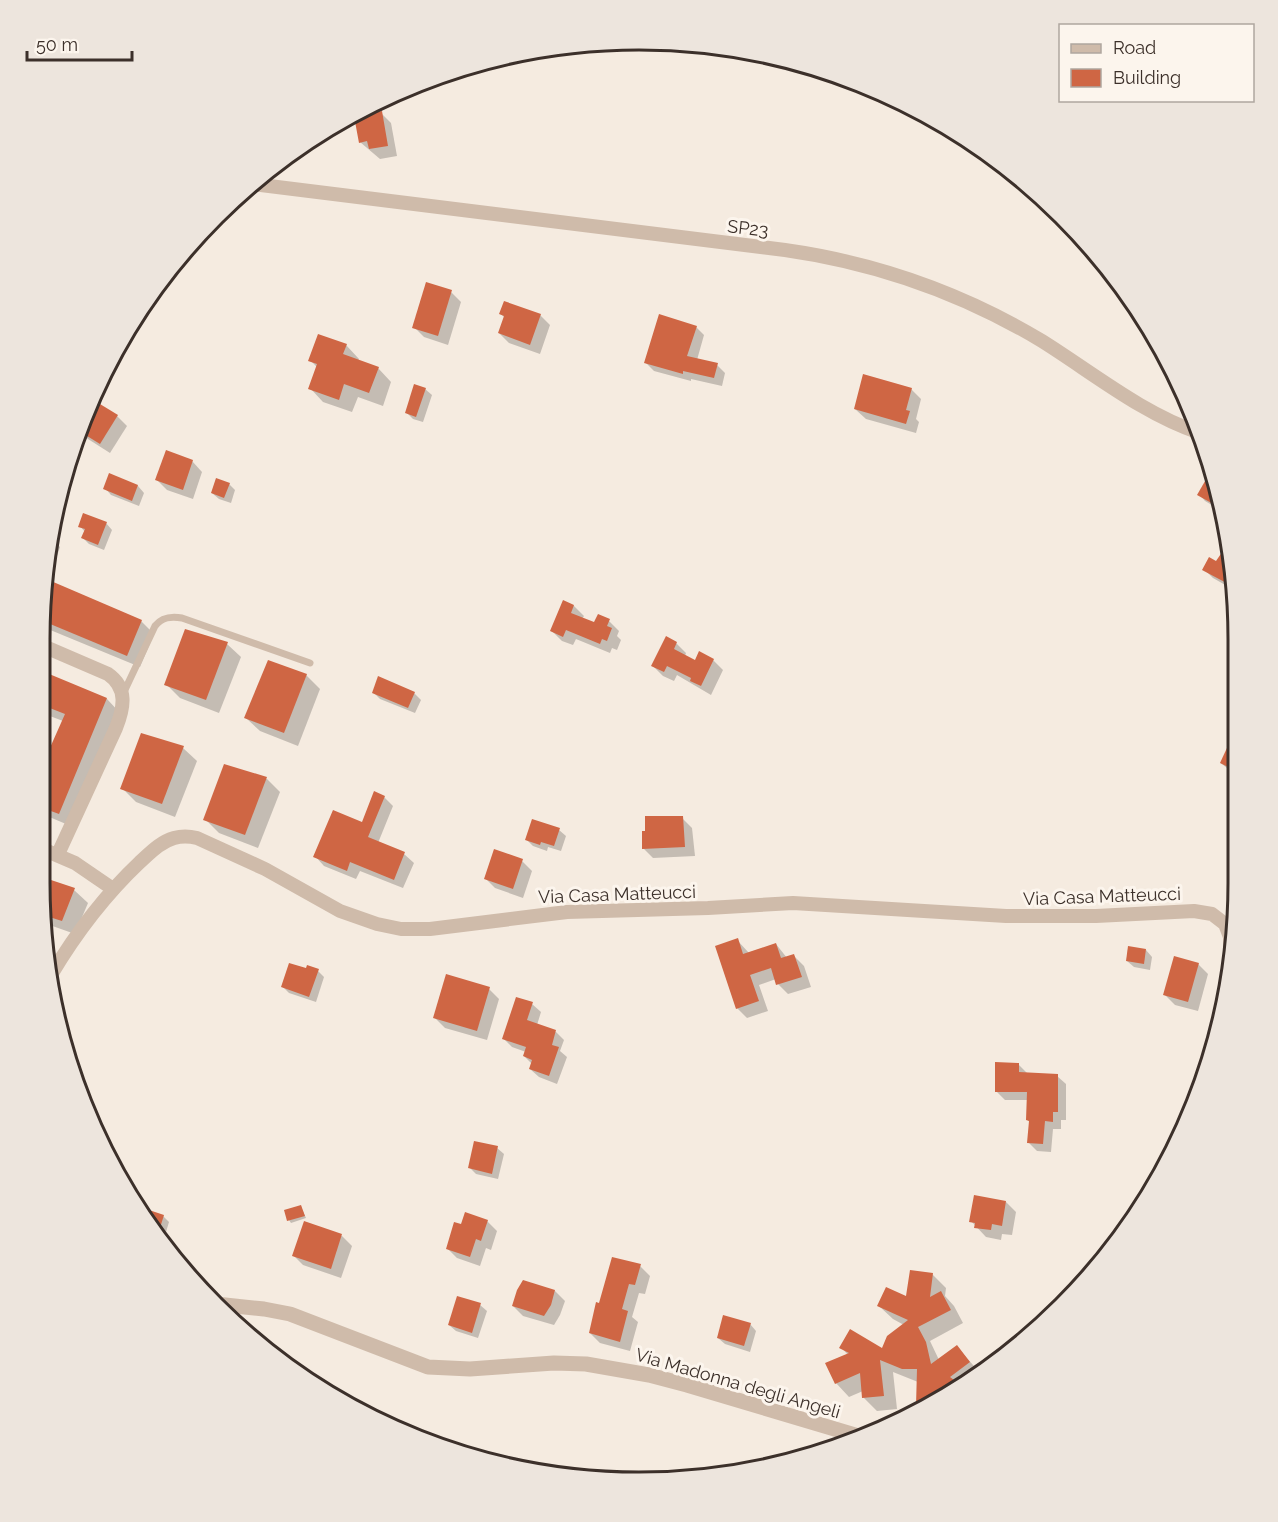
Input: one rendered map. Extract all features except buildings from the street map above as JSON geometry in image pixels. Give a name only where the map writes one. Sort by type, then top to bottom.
[{"type":"street","name":"SP23","points":[[263,185],[793,251],[869,266],[922,283],[995,315],[1043,342],[1138,403],[1189,428]]},
{"type":"street","points":[[50,649],[108,674],[116,681],[123,694],[123,706],[116,728],[58,854]]},
{"type":"street","name":"Via Casa Matteucci","points":[[56,967],[82,927],[114,889],[156,848],[173,838],[191,837],[265,869],[350,915],[393,928],[430,929],[567,912],[793,903],[843,904],[950,914],[1006,916],[1096,916],[1194,911],[1212,914],[1226,928]]},
{"type":"street","points":[[50,851],[85,868],[114,889]]},
{"type":"street","name":"Via Madonna degli Angeli","points":[[228,1305],[290,1314],[428,1367],[460,1370],[561,1363],[595,1365],[678,1382],[850,1433]]},
{"type":"lane","points":[[123,694],[155,626],[163,618],[182,618],[310,663]]}]
